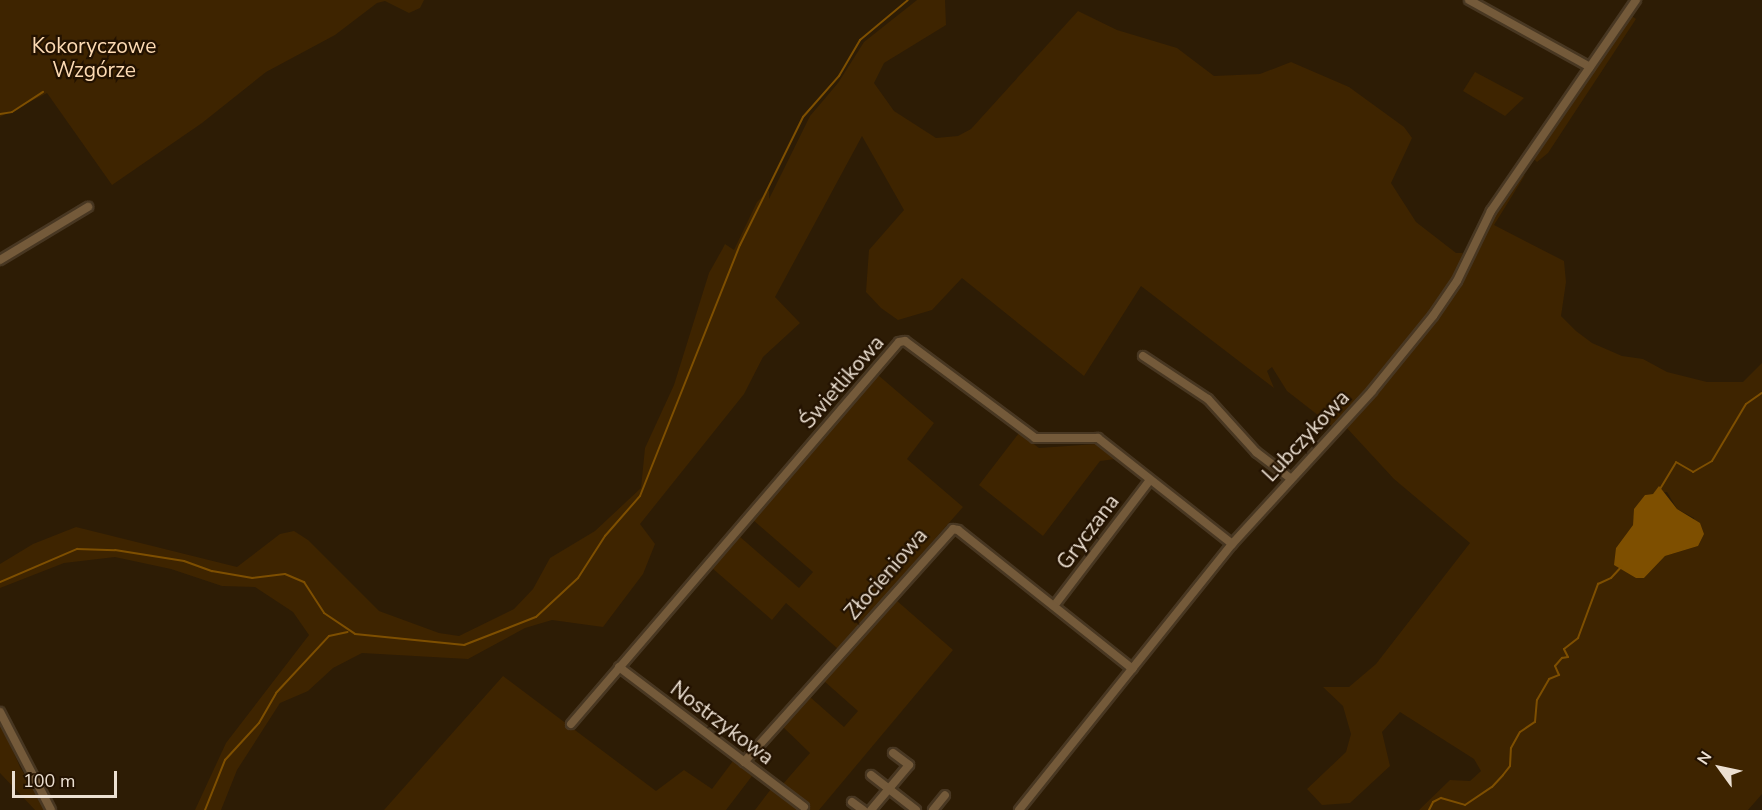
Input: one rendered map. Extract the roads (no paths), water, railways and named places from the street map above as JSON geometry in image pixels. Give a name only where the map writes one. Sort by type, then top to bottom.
[{"type":"street","points":[[1469,0],[1590,67]]},
{"type":"street","name":"Lubczykowa","points":[[1019,810],[1232,544],[1372,391],[1448,295],[1491,211],[1636,0]]},
{"type":"street","points":[[0,260],[88,207]]},
{"type":"street","name":"Świetlikowa","points":[[571,724],[899,342],[912,342],[1035,438],[1098,438],[1232,544]]},
{"type":"street","points":[[1143,356],[1208,399],[1256,452],[1290,478]]},
{"type":"street","name":"Gryczana","points":[[1054,606],[1150,480]]},
{"type":"street","name":"Złocieniowa","points":[[744,762],[953,529],[1132,669]]},
{"type":"street","name":"Nostrzykowa","points":[[619,668],[804,807]]},
{"type":"street","points":[[0,712],[51,810]]},
{"type":"street","points":[[871,810],[909,765],[893,753]]},
{"type":"street","points":[[871,775],[916,810]]},
{"type":"street","points":[[933,810],[945,795]]},
{"type":"street","points":[[852,802],[863,810]]},
{"type":"waterway","points":[[0,582],[77,549],[115,550],[184,561],[212,571],[252,578],[285,574],[304,582],[324,613],[355,634],[464,645],[536,617],[578,578],[605,536],[640,496],[740,245],[803,117],[839,76],[860,40],[908,0]]},
{"type":"waterway","points":[[0,114],[12,112],[43,92]]},
{"type":"waterway","points":[[1660,489],[1676,462],[1693,472],[1712,461],[1746,404],[1762,393]]},
{"type":"waterway","points":[[1429,810],[1433,802],[1441,798],[1465,805],[1492,787],[1503,775],[1510,766],[1511,748],[1520,732],[1535,722],[1537,700],[1549,679],[1559,675],[1555,666],[1562,658],[1568,657],[1564,649],[1578,638],[1598,584],[1611,578],[1622,566]]},
{"type":"waterway","points":[[205,810],[225,760],[259,723],[276,693],[329,636],[348,632]]},
{"type":"park label","name":"Kokoryczowe Wzgórze","points":[[94,58]]}]
